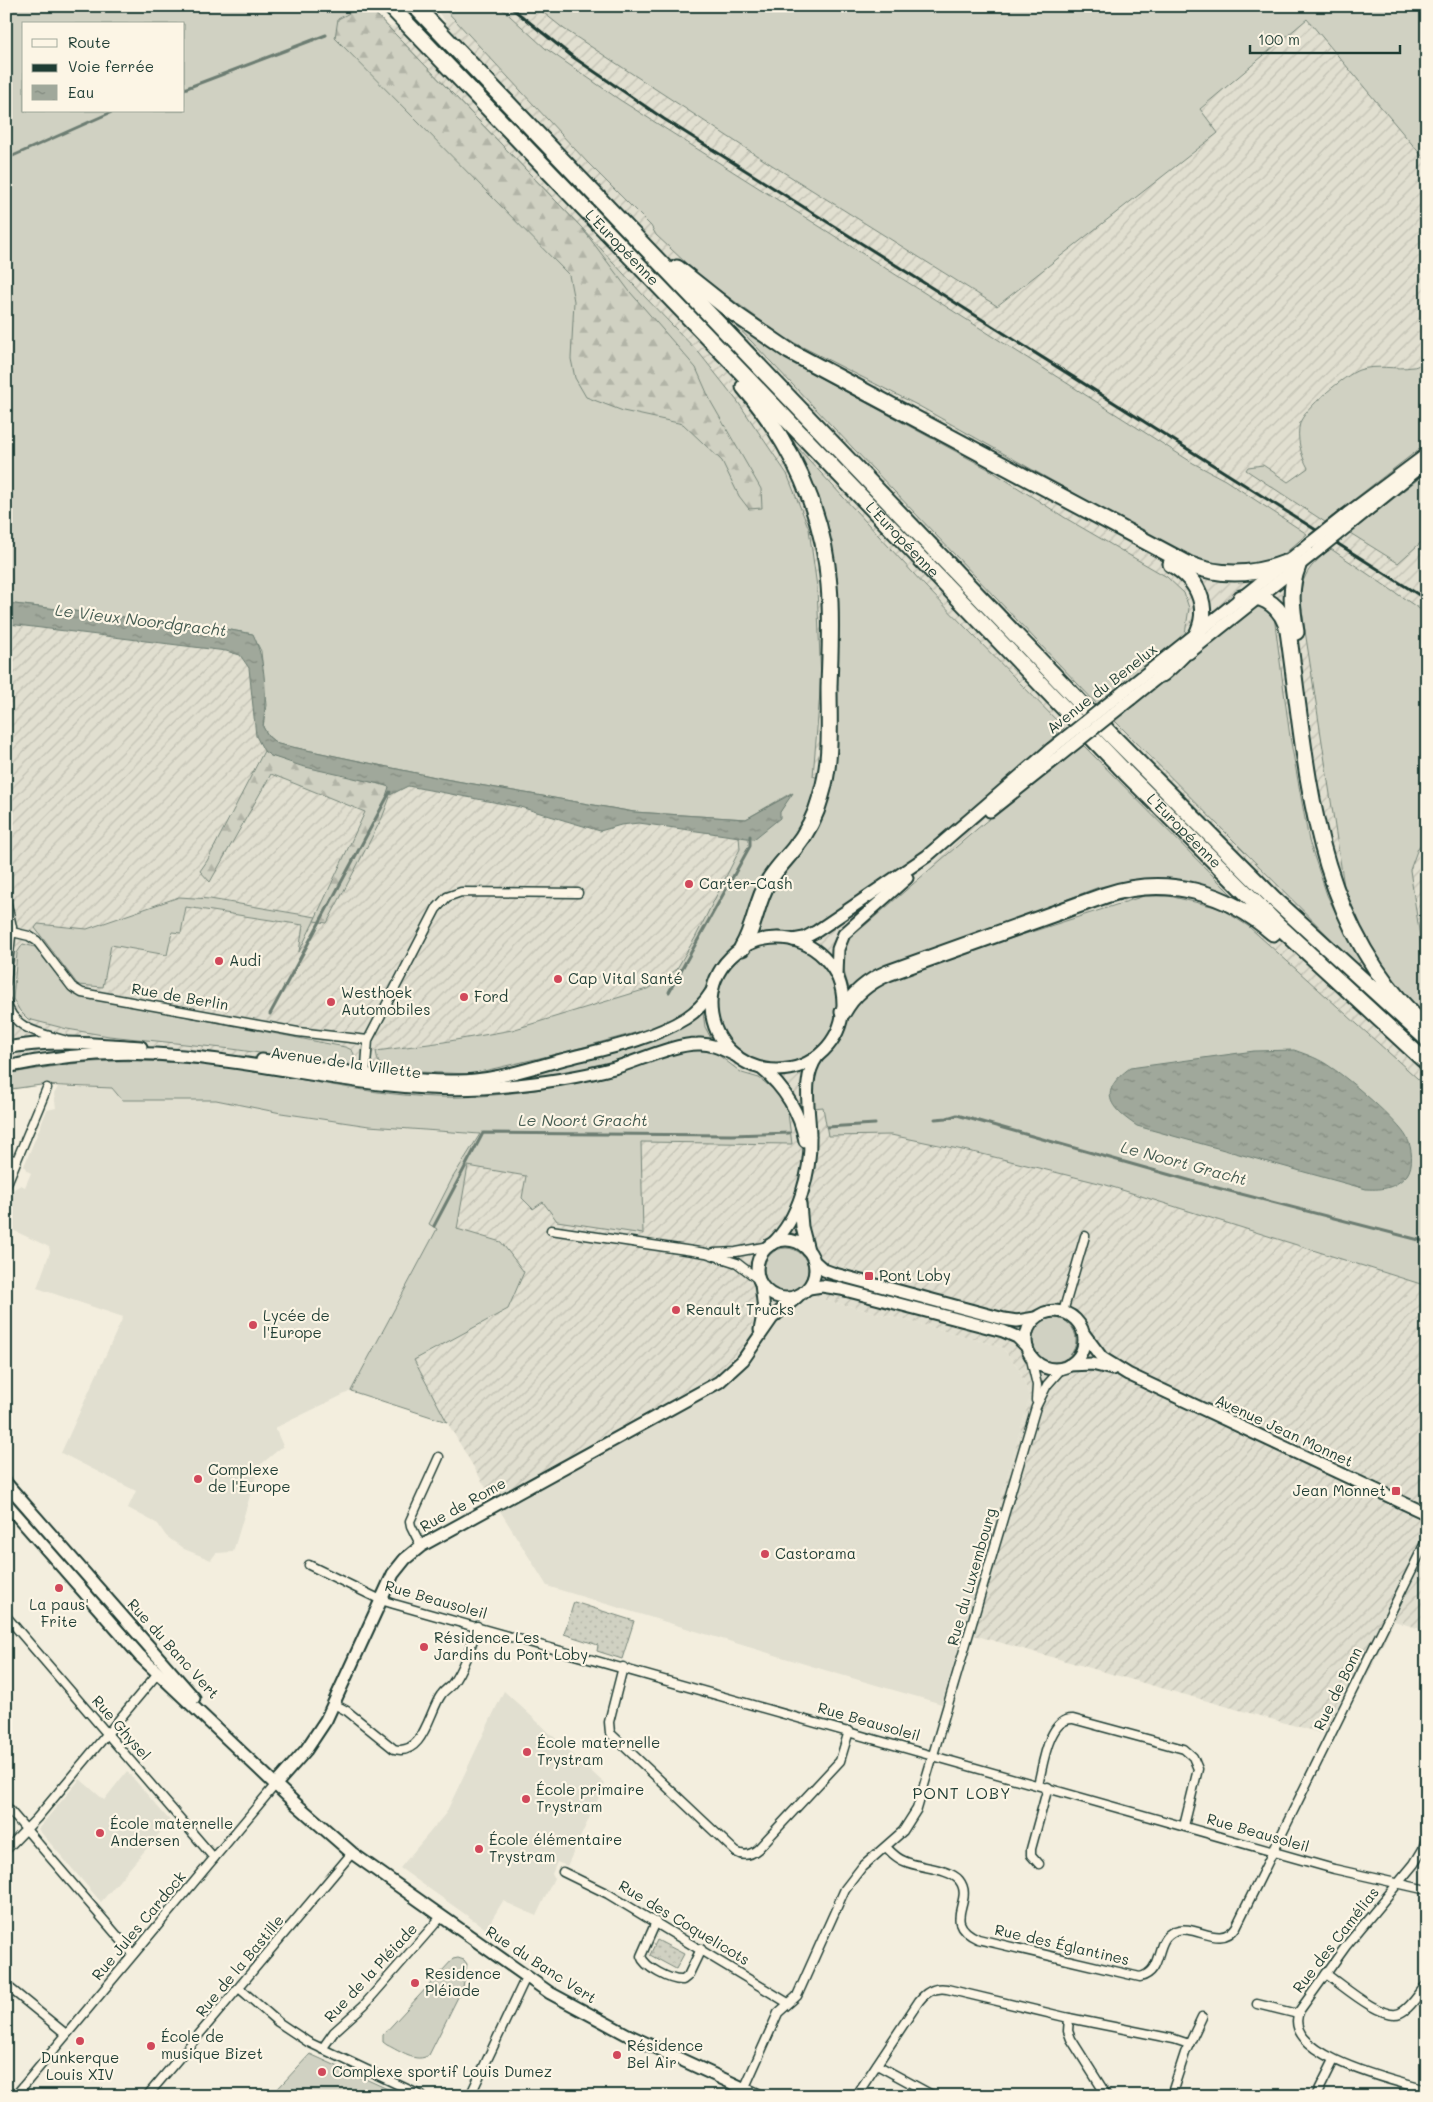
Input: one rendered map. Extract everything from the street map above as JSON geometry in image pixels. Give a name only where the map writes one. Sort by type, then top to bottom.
[{"type":"highway","name":"L'Européenne","points":[[390,6],[1155,803],[1307,953],[1427,1063]]},
{"type":"highway","name":"L'Européenne","points":[[415,6],[1118,743],[1273,898],[1427,1039]]},
{"type":"highway","points":[[458,51],[661,253],[713,298],[789,350],[973,450],[1200,569],[1242,574],[1291,565],[1292,606],[1329,855],[1337,895]]},
{"type":"highway","points":[[518,138],[638,275],[752,398],[770,422],[793,460],[806,488],[819,525],[828,566],[830,599],[828,743],[825,781],[817,809],[809,827],[766,885],[751,931],[742,948]]},
{"type":"highway","points":[[973,450],[1069,509],[1182,571],[1196,586],[1203,602],[1202,620],[1198,633],[1190,646],[1162,674]]},
{"type":"highway","points":[[1241,598],[1259,598],[1276,607],[1282,613],[1287,626],[1318,831],[1324,857],[1337,895],[1370,961],[1395,994],[1427,1028]]},
{"type":"highway","points":[[843,1012],[849,1002],[864,987],[888,972],[1114,892],[1148,887],[1172,887],[1218,898],[1257,919],[1313,969],[1427,1063]]},
{"type":"street","name":"Avenue du Benelux","points":[[793,940],[804,938],[817,931],[914,865],[1128,695],[1241,598],[1291,565],[1427,454]]},
{"type":"street","name":"Avenue du Benelux","points":[[1351,517],[1427,463]]},
{"type":"street","name":"Avenue du Benelux","points":[[1128,695],[1162,674],[1259,598],[1291,565]]},
{"type":"street","name":"Avenue du Benelux","points":[[837,976],[839,944],[844,934],[1054,754]]},
{"type":"street","points":[[365,1079],[368,1040],[436,909],[447,897],[467,892],[578,893]]},
{"type":"street","points":[[6,900],[11,917],[12,932],[6,982]]},
{"type":"street","name":"Rue de Berlin","points":[[12,932],[37,941],[72,987],[82,993],[298,1032],[368,1040]]},
{"type":"street","points":[[760,1282],[758,1262],[762,1254],[789,1225],[800,1197],[810,1137],[808,1076],[818,1056],[836,1035],[843,1012],[842,994],[837,976],[830,964],[809,946],[793,940],[768,938],[742,948],[722,968],[712,991],[711,1005],[714,1025],[724,1044],[747,1063],[762,1069],[794,1068],[808,1063],[818,1056]]},
{"type":"street","points":[[6,964],[10,953]]},
{"type":"street","name":"Avenue de la Villette","points":[[6,1048],[41,1043],[73,1043],[203,1053],[286,1063],[365,1079],[459,1081],[507,1074],[621,1044],[656,1032],[691,1015],[702,1005],[712,991]]},
{"type":"street","points":[[6,1001],[13,1016],[22,1025],[33,1031],[73,1043]]},
{"type":"street","name":"Avenue de la Villette","points":[[6,1067],[32,1062],[110,1054],[166,1054],[444,1089],[484,1088],[537,1083],[598,1072],[680,1047],[698,1044],[710,1045],[737,1056]]},
{"type":"street","points":[[6,1060],[32,1062]]},
{"type":"street","points":[[762,1069],[780,1087],[797,1114],[803,1131],[807,1162]]},
{"type":"street","points":[[6,1186],[47,1088]]},
{"type":"street","points":[[6,1157],[16,1161]]},
{"type":"street","points":[[800,1197],[802,1228],[812,1256],[814,1276],[808,1288]]},
{"type":"street","points":[[550,1230],[706,1253],[737,1263],[760,1282],[768,1292],[778,1297],[797,1296],[808,1288],[818,1286],[835,1287],[1003,1331],[1017,1337],[1044,1367],[1066,1366],[1076,1359],[1084,1343],[1084,1334],[1076,1319],[1063,1312],[1047,1311],[1035,1318],[1017,1321],[1004,1319],[824,1270],[802,1245],[792,1241],[781,1240],[771,1245],[730,1252],[706,1253]]},
{"type":"street","points":[[1063,1312],[1085,1236]]},
{"type":"street","name":"Rue de Rome","points":[[756,1341],[764,1310],[760,1282]]},
{"type":"street","name":"Rue de Rome","points":[[278,1782],[316,1736],[334,1704],[396,1569],[405,1558],[421,1546],[719,1382],[736,1368],[776,1314],[797,1296]]},
{"type":"street","points":[[1029,1351],[1027,1332],[1035,1318]]},
{"type":"street","name":"Avenue Jean Monnet","points":[[1084,1334],[1102,1358],[1128,1374],[1427,1514]]},
{"type":"street","name":"Rue du Luxembourg","points":[[1029,1351],[1037,1385],[1036,1407]]},
{"type":"street","name":"Avenue Jean Monnet","points":[[1066,1366],[1096,1364],[1128,1374]]},
{"type":"street","name":"Rue du Luxembourg","points":[[743,2092],[776,2017],[782,2007],[797,1996],[839,1900],[862,1867],[907,1826],[918,1809],[1036,1407],[1049,1381],[1066,1366]]},
{"type":"street","points":[[421,1546],[410,1521],[439,1457]]},
{"type":"street","name":"Rue du Banc Vert","points":[[6,1483],[185,1688],[278,1782],[296,1804],[352,1853],[550,1993],[743,2092],[760,2096]]},
{"type":"street","name":"Rue du Banc Vert","points":[[6,1503],[128,1643],[158,1673],[278,1782]]},
{"type":"street","name":"Rue de Bonn","points":[[1274,1851],[1427,1539]]},
{"type":"street","name":"Rue Beausoleil","points":[[309,1565],[381,1600],[1343,1871],[1427,1890]]},
{"type":"street","name":"Rue Ghysel","points":[[6,1616],[214,1858]]},
{"type":"street","points":[[334,1704],[346,1711],[394,1749],[402,1750],[409,1748],[423,1732],[441,1694],[455,1680],[477,1626]]},
{"type":"street","points":[[623,1667],[609,1722],[610,1733],[736,1852],[742,1855],[751,1854],[758,1849],[839,1762],[849,1731]]},
{"type":"street","points":[[6,1850],[158,1673]]},
{"type":"street","points":[[1038,1785],[1053,1732],[1059,1723],[1066,1720],[1073,1719],[1184,1749],[1193,1757],[1198,1769],[1184,1826]]},
{"type":"street","name":"Rue Jules Cardock","points":[[14,2096],[278,1782]]},
{"type":"street","points":[[1039,1864],[1031,1855],[1031,1849],[1048,1787]]},
{"type":"street","points":[[6,1806],[133,1954]]},
{"type":"street","name":"Rue des Camélias","points":[[1298,2014],[1352,1938],[1418,1859],[1427,1835]]},
{"type":"street","name":"Rue des Églantines","points":[[886,1847],[897,1858],[905,1862],[951,1874],[958,1878],[964,1891],[959,1921],[963,1928],[973,1937],[1140,1977],[1154,1968],[1163,1941],[1171,1932],[1184,1929],[1218,1937],[1232,1932],[1274,1851]]},
{"type":"street","name":"Rue de la Bastille","points":[[148,2096],[352,1853]]},
{"type":"street","name":"Rue des Coquelicots","points":[[563,1872],[603,1891],[788,2003]]},
{"type":"street","name":"Rue de la Pléiade","points":[[322,2049],[334,2032],[364,2005],[441,1917]]},
{"type":"street","points":[[656,1922],[641,1956],[642,1961],[649,1966],[673,1979],[683,1980],[688,1976],[701,1949]]},
{"type":"street","points":[[1326,1974],[1371,2005],[1385,2013],[1392,2014],[1405,2010],[1427,1984]]},
{"type":"street","points":[[470,2096],[526,1977]]},
{"type":"street","points":[[6,1985],[66,2034]]},
{"type":"street","points":[[238,1988],[278,2022],[322,2049],[422,2096]]},
{"type":"street","points":[[856,2096],[919,2001],[927,1992],[937,1989],[947,1989],[1069,2018],[1174,2038],[1189,2044]]},
{"type":"street","points":[[1257,2004],[1298,2014],[1298,2025],[1305,2039],[1320,2052],[1334,2060],[1427,2090]]},
{"type":"street","points":[[1171,2096],[1189,2044],[1202,2017]]},
{"type":"street","points":[[1069,2018],[1070,2035],[1101,2090],[1107,2096]]},
{"type":"street","points":[[1316,2096],[1334,2060]]},
{"type":"street","points":[[876,2065],[934,2096]]},
{"type":"shaded area","points":[[433,6],[495,6],[446,22]]},
{"type":"shaded area","points":[[495,6],[1427,6],[1427,1631],[1394,1621],[1360,1691],[1346,1688],[1324,1734],[963,1632],[1030,1397],[1019,1369],[1002,1347],[828,1301],[773,1275],[743,1344],[732,1360],[719,1373],[492,1498],[447,1422],[351,1391],[437,1229],[429,1224],[453,1177],[480,1134],[369,1126],[281,1113],[216,1100],[122,1100],[112,1088],[41,1085],[6,1091],[6,603],[225,629],[264,691],[266,705],[263,727],[278,744],[445,779],[787,474],[738,402],[700,354],[582,228],[387,27],[446,22]]},
{"type":"shaded area","name":"Lycée de l'Europe","points":[[58,1087],[112,1088],[122,1100],[216,1100],[281,1113],[369,1126],[480,1134],[453,1177],[429,1224],[437,1229],[351,1391],[275,1428],[283,1446],[259,1466],[233,1552],[216,1553],[211,1560],[184,1549],[166,1536],[158,1524],[128,1508],[136,1491],[61,1453],[123,1317],[37,1288],[50,1252],[49,1247],[6,1227],[6,1208],[14,1189],[21,1185],[25,1187],[31,1173],[24,1166],[47,1110],[56,1108],[54,1094]]},
{"type":"shaded area","points":[[773,1275],[828,1301],[1002,1347],[1019,1369],[1030,1397],[942,1704],[547,1586],[492,1498],[719,1373],[732,1360],[743,1344]]},
{"type":"shaded area","name":"École primaire Trystram","points":[[504,1691],[605,1784],[567,1866],[557,1862],[552,1874],[554,1878],[536,1916],[503,1901],[486,1929],[400,1868],[446,1813]]},
{"type":"shaded area","name":"École maternelle Andersen","points":[[127,1771],[170,1821],[101,1902],[38,1829],[80,1779],[104,1800]]},
{"type":"green space","points":[[6,6],[368,6],[582,228],[700,354],[738,402],[787,474],[809,529],[817,587],[821,681],[813,776],[818,778],[813,800],[740,940],[719,959],[699,1001],[681,1017],[649,1029],[565,1052],[471,1074],[391,1071],[380,1064],[376,1051],[512,1030],[650,988],[676,970],[695,938],[740,849],[739,836],[754,839],[780,812],[791,793],[746,819],[634,812],[445,779],[278,744],[269,737],[263,727],[266,705],[261,651],[252,634],[225,629],[6,603]]},
{"type":"green space","points":[[363,6],[368,6],[582,228],[630,292],[696,368],[711,402],[761,489],[762,508],[749,509],[739,496],[722,461],[683,424],[623,411],[586,397],[575,378],[571,359],[574,301],[569,275],[335,38],[338,19]]},
{"type":"green space","points":[[442,6],[499,6],[545,48],[620,100],[1193,463],[1225,480],[1307,534],[1282,556],[1263,565],[1234,567],[1203,563],[1170,547],[919,406],[785,338],[701,277],[656,235],[651,226],[587,162]]},
{"type":"green space","points":[[535,6],[1427,6],[1427,162],[1307,19],[1200,109],[1218,133],[997,306],[756,155],[564,29]]},
{"type":"green space","points":[[731,320],[804,369],[990,470],[1067,519],[1167,577],[1184,593],[1189,608],[1185,634],[1097,704]]},
{"type":"green space","points":[[1427,361],[1427,443],[1325,522],[1246,470],[1248,467],[1263,465],[1288,482],[1308,468],[1300,446],[1300,423],[1309,410],[1326,393],[1344,378],[1365,368],[1415,367]]},
{"type":"green space","points":[[797,447],[925,586],[1064,728],[917,859],[810,930],[798,934],[778,931],[756,936],[770,891],[819,820],[837,610],[836,569],[829,532],[809,477],[793,451]]},
{"type":"green space","points":[[1427,472],[1427,537],[1398,563],[1350,533]]},
{"type":"green space","points":[[1331,549],[1427,614],[1427,837],[1418,848],[1410,870],[1421,944],[1427,955],[1427,1018],[1395,983],[1368,945],[1344,886],[1300,598],[1303,582],[1309,570]]},
{"type":"green space","points":[[1262,606],[1274,616],[1290,737],[1309,841],[1327,895],[1361,960],[1360,963],[1356,964],[1114,720],[1255,608]]},
{"type":"green space","points":[[1082,744],[1234,897],[1232,899],[1137,882],[1099,887],[891,967],[851,993],[846,980],[843,960],[848,940],[984,823]]},
{"type":"green space","points":[[264,751],[271,756],[390,787],[387,796],[390,797],[382,818],[327,923],[314,921],[365,812],[271,774],[210,882],[200,871]]},
{"type":"green space","points":[[1144,896],[1169,896],[1220,908],[1248,926],[1427,1087],[1427,1286],[1103,1184],[982,1154],[891,1135],[828,1136],[823,1107],[813,1108],[812,1086],[814,1073],[819,1064],[840,1041],[853,1008],[865,994],[906,972]]},
{"type":"green space","points":[[179,897],[210,899],[316,917],[299,952],[303,925],[186,907],[181,933],[172,932],[167,955],[111,945],[103,987],[78,985],[35,928],[38,924],[87,929]]},
{"type":"green space","points":[[23,944],[35,947],[71,993],[79,996],[345,1047],[353,1052],[354,1062],[349,1066],[232,1049],[109,1036],[67,1029],[28,1019],[20,1011],[13,999],[17,953]]},
{"type":"green space","points":[[777,944],[800,948],[820,961],[833,981],[837,1004],[833,1027],[820,1047],[800,1060],[777,1064],[754,1060],[734,1047],[721,1027],[717,1004],[721,981],[734,961],[754,948]]},
{"type":"green space","points":[[703,1013],[705,1027],[713,1042],[696,1038],[589,1069],[506,1083],[490,1081],[679,1028]]},
{"type":"green space","points":[[685,1048],[707,1050],[717,1054],[742,1073],[759,1078],[776,1091],[787,1106],[792,1144],[641,1142],[643,1234],[557,1221],[543,1202],[533,1209],[522,1198],[526,1176],[468,1166],[457,1229],[501,1242],[524,1272],[508,1309],[414,1360],[447,1422],[351,1391],[437,1229],[429,1224],[453,1177],[480,1134],[369,1126],[281,1113],[216,1100],[122,1100],[112,1088],[41,1085],[11,1089],[12,1073],[81,1063],[140,1061],[222,1067],[404,1095],[465,1097],[543,1089],[601,1077],[638,1066]]},
{"type":"green space","points":[[790,1248],[802,1254],[807,1262],[807,1278],[802,1286],[794,1291],[782,1292],[770,1286],[765,1278],[764,1266],[770,1254],[778,1249]]},
{"type":"green space","points":[[1058,1318],[1070,1324],[1075,1331],[1075,1349],[1070,1356],[1063,1361],[1050,1362],[1042,1359],[1035,1352],[1032,1336],[1035,1328],[1042,1321]]},
{"type":"green space","points":[[574,1602],[634,1621],[622,1659],[597,1651],[598,1645],[564,1634]]},
{"type":"green space","points":[[657,1940],[684,1954],[676,1969],[650,1955]]},
{"type":"green space","points":[[453,1959],[464,1960],[467,1964],[463,1987],[429,2055],[419,2058],[413,2057],[383,2042],[383,2035]]},
{"type":"green space","name":"Complexe sportif Louis Dumez","points":[[310,2054],[403,2096],[271,2096]]},
{"type":"water","name":"Le Vieux Noordgracht","points":[[6,603],[253,634],[263,667],[265,704],[263,727],[269,737],[278,744],[445,779],[634,812],[746,819],[793,793],[780,812],[780,818],[754,839],[639,823],[621,825],[600,831],[520,807],[408,786],[386,796],[389,787],[384,785],[301,766],[271,756],[264,751],[256,736],[249,668],[240,655],[226,651],[9,624],[6,623]]},
{"type":"water","points":[[1294,1050],[1318,1060],[1340,1073],[1395,1122],[1409,1142],[1412,1156],[1411,1167],[1403,1179],[1389,1187],[1366,1189],[1137,1126],[1119,1112],[1111,1098],[1114,1084],[1130,1068],[1254,1051]]},
{"type":"waterway","points":[[185,89],[326,35]]},
{"type":"waterway","points":[[6,159],[112,112]]},
{"type":"waterway","points":[[270,1014],[390,792]]},
{"type":"waterway","points":[[669,992],[750,846],[750,836]]},
{"type":"waterway","name":"Le Noort Gracht","points":[[935,1119],[957,1115],[1206,1185],[1427,1242]]},
{"type":"waterway","name":"Le Noort Gracht","points":[[827,1127],[875,1124]]},
{"type":"waterway","name":"Le Noort Gracht","points":[[434,1226],[483,1133],[732,1135],[789,1133]]},
{"type":"railway","points":[[509,6],[573,57],[664,119],[1427,600]]},
{"type":"place","name":"Carter-Cash","points":[[689,884]]},
{"type":"place","name":"Audi","points":[[219,961]]},
{"type":"place","name":"Cap Vital Santé","points":[[558,979]]},
{"type":"place","name":"Ford","points":[[464,997]]},
{"type":"place","name":"Westhoek Automobiles","points":[[331,1002]]},
{"type":"place","name":"Pont Loby","points":[[869,1276]]},
{"type":"place","name":"Renault Trucks","points":[[676,1310]]},
{"type":"place","name":"Lycée de l'Europe","points":[[253,1325]]},
{"type":"place","name":"Complexe de l'Europe","points":[[198,1479]]},
{"type":"place","name":"Jean Monnet","points":[[1396,1491]]},
{"type":"place","name":"Castorama","points":[[765,1554]]},
{"type":"place","name":"La paus' Frite","points":[[59,1588]]},
{"type":"place","name":"Résidence Les Jardins du Pont Loby","points":[[424,1647]]},
{"type":"place","name":"École maternelle Trystram","points":[[527,1752]]},
{"type":"place","name":"École primaire Trystram","points":[[526,1799]]},
{"type":"place","name":"École maternelle Andersen","points":[[100,1833]]},
{"type":"place","name":"École élémentaire Trystram","points":[[479,1849]]},
{"type":"place","name":"Residence Pléiade","points":[[415,1983]]},
{"type":"place","name":"Dunkerque Louis XIV","points":[[80,2041]]},
{"type":"place","name":"École de musique Bizet","points":[[151,2046]]},
{"type":"place","name":"Résidence Bel Air","points":[[617,2055]]},
{"type":"place","name":"Complexe sportif Louis Dumez","points":[[322,2072]]},
{"type":"district","name":"PONT LOBY","points":[[962,1793]]}]
